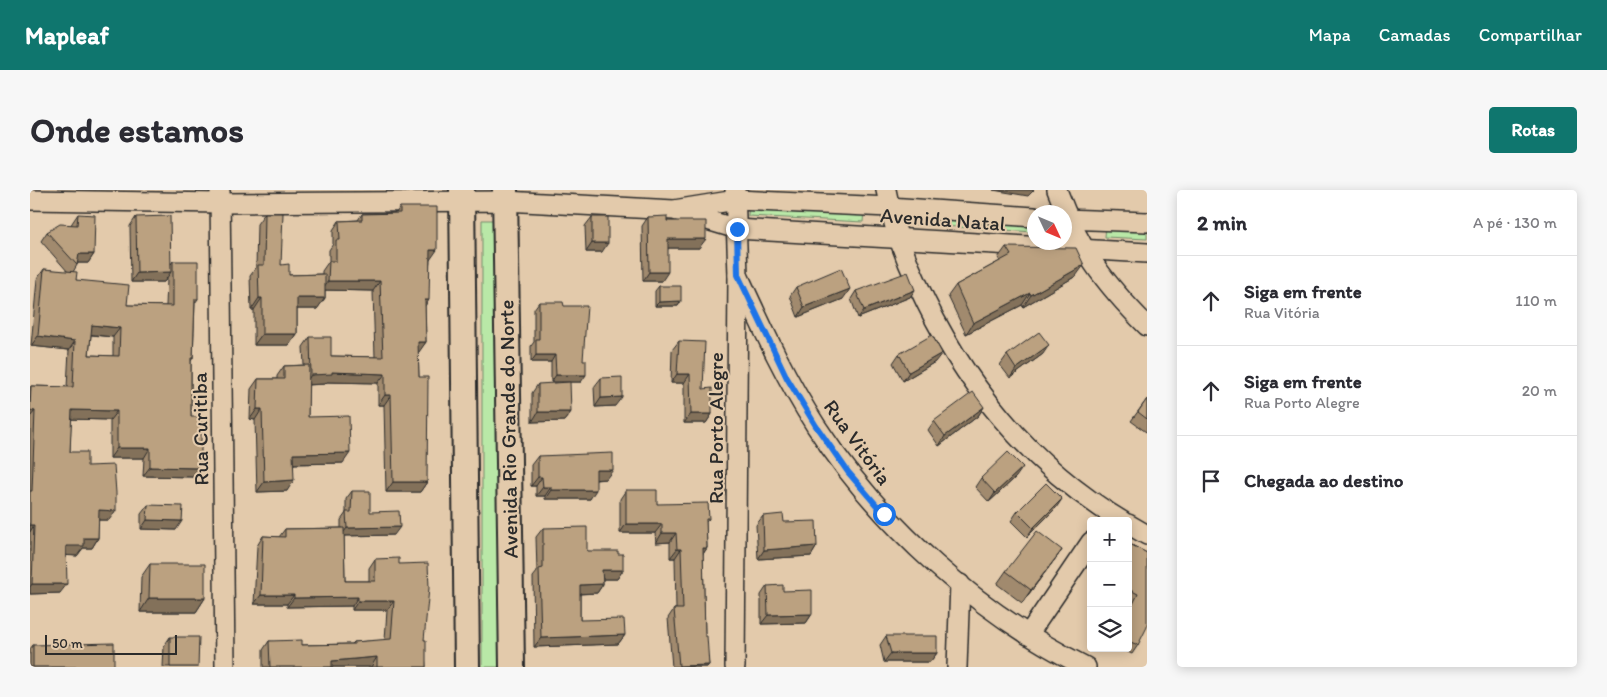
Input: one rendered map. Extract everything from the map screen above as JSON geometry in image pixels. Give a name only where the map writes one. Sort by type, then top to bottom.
[{"type":"main road","name":"Avenida Rio Grande do Norte","points":[[462,196],[467,667]]},
{"type":"main road","name":"Avenida Rio Grande do Norte","points":[[505,196],[512,667]]},
{"type":"street","points":[[1057,190],[1062,205]]},
{"type":"street","name":"Avenida Natal","points":[[674,210],[736,195],[888,198],[1027,216]]},
{"type":"street","name":"Rua Porto Alegre","points":[[736,195],[738,275],[736,667]]},
{"type":"street","points":[[30,200],[220,196],[505,196],[674,210]]},
{"type":"street","name":"Rua Curitiba","points":[[220,196],[225,667]]},
{"type":"street","points":[[888,198],[898,238],[930,311],[948,346],[994,410],[1048,466],[1111,517]]},
{"type":"street","name":"Avenida Natal","points":[[674,210],[737,229],[1147,253]]},
{"type":"street","points":[[1072,219],[1147,222]]},
{"type":"street","points":[[1072,230],[1083,250],[1112,289],[1147,326]]},
{"type":"street","name":"Rua Vitória","points":[[738,275],[787,378],[816,426],[848,472],[884,514],[924,554],[960,584],[1028,635],[1086,667]]},
{"type":"street","points":[[1132,526],[1147,535]]},
{"type":"street","points":[[1028,635],[1087,548]]},
{"type":"street","points":[[958,667],[960,584]]},
{"type":"green space","points":[[749,205],[864,210],[863,222],[748,216]]},
{"type":"green space","points":[[912,213],[1027,220],[1027,232],[911,224]]},
{"type":"green space","points":[[482,220],[498,220],[499,667],[482,667]]},
{"type":"green space","points":[[1106,225],[1147,227],[1147,239],[1105,237]]},
{"type":"building","points":[[400,207],[437,207],[437,250],[430,250],[429,300],[425,300],[426,342],[418,342],[419,377],[428,377],[427,482],[393,482],[391,395],[385,395],[385,374],[332,372],[332,374],[311,375],[310,337],[331,337],[331,356],[383,357],[380,281],[328,281],[329,261],[336,261],[336,240],[340,240],[339,221],[362,220],[362,214],[400,213]]},
{"type":"building","points":[[265,213],[283,213],[281,265],[289,264],[289,275],[325,274],[325,298],[297,298],[297,334],[262,334],[262,298],[259,298],[258,265],[264,265]]},
{"type":"building","points":[[78,214],[95,215],[94,254],[79,254],[77,265],[47,232],[60,224],[77,225]]},
{"type":"building","points":[[170,216],[171,272],[137,273],[136,217]]},
{"type":"building","points":[[667,216],[667,221],[706,221],[706,239],[668,239],[668,272],[649,272],[648,217]]},
{"type":"building","points":[[592,217],[608,217],[608,243],[592,243]]},
{"type":"building","points":[[1006,247],[1027,247],[1027,250],[1072,250],[1072,248],[1076,248],[1084,265],[1031,295],[1030,293],[973,323],[956,285],[1011,255]]},
{"type":"building","points":[[173,261],[198,261],[198,299],[195,299],[193,358],[191,358],[191,417],[201,417],[201,468],[150,467],[150,448],[117,448],[117,411],[72,410],[70,452],[87,452],[87,466],[114,465],[116,511],[99,510],[98,538],[84,538],[84,546],[66,546],[67,584],[32,584],[34,525],[30,525],[30,491],[32,491],[35,411],[30,410],[31,386],[73,387],[75,341],[38,336],[44,269],[77,272],[76,280],[129,285],[127,305],[173,306]],"holes":[[[92,325],[120,328],[119,356],[89,355]]]},
{"type":"building","points":[[841,268],[850,289],[804,307],[796,287]]},
{"type":"building","points":[[908,272],[915,290],[864,310],[856,291]]},
{"type":"building","points":[[659,286],[681,286],[681,301],[659,302]]},
{"type":"building","points":[[539,302],[563,302],[564,306],[587,306],[583,360],[586,360],[586,375],[556,375],[555,355],[536,355],[536,339],[539,339]]},
{"type":"building","points":[[1039,332],[1049,345],[1016,369],[1007,355]]},
{"type":"building","points":[[932,335],[942,353],[909,372],[899,354]]},
{"type":"building","points":[[679,341],[705,342],[703,389],[712,388],[712,414],[691,414],[690,374],[677,374]]},
{"type":"building","points":[[309,365],[308,417],[349,416],[350,453],[293,454],[294,480],[264,482],[262,409],[257,409],[258,379],[284,379],[284,366]]},
{"type":"building","points":[[622,377],[622,397],[601,398],[601,378]]},
{"type":"building","points":[[570,382],[571,412],[538,412],[538,384]]},
{"type":"building","points":[[973,392],[984,407],[945,436],[934,421]]},
{"type":"building","points":[[1147,399],[1147,419],[1138,412]]},
{"type":"building","points":[[1008,452],[1023,467],[995,493],[981,478]]},
{"type":"building","points":[[613,453],[613,470],[596,470],[596,490],[551,490],[551,487],[543,487],[542,477],[538,477],[538,456]]},
{"type":"building","points":[[1046,483],[1062,499],[1033,528],[1017,512]]},
{"type":"building","points":[[626,490],[657,490],[657,504],[708,503],[709,519],[706,519],[707,548],[703,548],[705,636],[707,636],[709,665],[679,666],[674,609],[683,609],[681,549],[677,549],[676,533],[662,533],[662,524],[626,524]]},
{"type":"building","points":[[352,491],[370,491],[370,512],[399,511],[400,527],[347,528],[346,512],[351,512]]},
{"type":"building","points":[[148,505],[183,506],[182,521],[147,520]]},
{"type":"building","points":[[783,514],[784,522],[816,521],[817,546],[764,550],[763,516]]},
{"type":"building","points":[[587,527],[587,551],[618,551],[618,554],[623,554],[623,570],[602,570],[603,584],[580,585],[580,620],[624,619],[625,635],[541,638],[539,569],[543,568],[543,528]]},
{"type":"building","points":[[344,528],[345,581],[375,581],[375,559],[399,558],[399,564],[428,563],[429,588],[424,640],[426,640],[426,667],[377,667],[377,657],[332,661],[332,667],[270,667],[269,641],[302,640],[302,645],[354,644],[354,642],[391,639],[394,601],[358,601],[358,597],[294,598],[294,595],[261,595],[263,536],[285,537],[285,529]]},
{"type":"building","points":[[1037,531],[1062,550],[1031,590],[1006,571]]},
{"type":"building","points":[[1132,545],[1147,553],[1147,627],[1138,645],[1132,643],[1132,606],[1138,594],[1132,591]]},
{"type":"building","points":[[150,564],[205,564],[205,598],[149,598]]},
{"type":"building","points":[[783,585],[783,591],[812,590],[812,614],[768,615],[767,586]]},
{"type":"building","points":[[886,636],[937,636],[937,653],[891,653]]},
{"type":"building","points":[[170,637],[199,637],[198,667],[170,667]]},
{"type":"building","points":[[114,643],[114,667],[33,667],[33,645]]},
{"type":"route","points":[[737,229],[738,275],[787,378],[816,426],[848,472],[884,514]]}]
